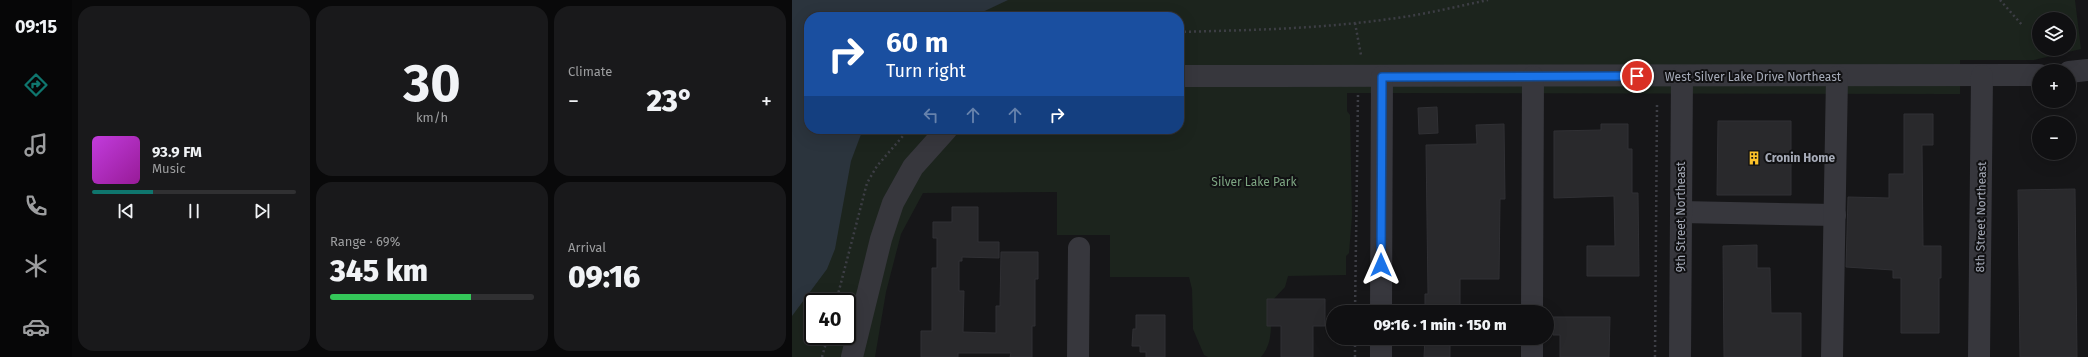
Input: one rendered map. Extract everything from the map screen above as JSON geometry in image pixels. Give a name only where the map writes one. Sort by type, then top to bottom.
[{"type":"street","points":[[2076,71],[2088,70]]},
{"type":"street","name":"West Silver Lake Drive Northeast","points":[[1184,76],[1837,77],[2032,75]]},
{"type":"street","name":"9th Street Northeast","points":[[1680,357],[1682,76]]},
{"type":"street","name":"8th Street Northeast","points":[[1979,357],[1982,76]]},
{"type":"street","points":[[1381,305],[1382,77]]},
{"type":"street","points":[[1532,305],[1533,77]]},
{"type":"street","points":[[1832,357],[1837,77]]},
{"type":"street","points":[[852,357],[881,239],[893,203],[913,167],[943,134]]},
{"type":"street","points":[[1681,212],[1835,214]]},
{"type":"street","points":[[1078,357],[1079,248]]},
{"type":"street","points":[[1380,357],[1381,345]]},
{"type":"street","points":[[1532,345],[1532,357]]},
{"type":"path","points":[[1184,32],[1271,30],[1355,24],[1391,19],[1488,0]]},
{"type":"path","points":[[2000,0],[2023,26]]},
{"type":"path","points":[[1355,24],[1361,57],[1358,103],[1355,305]]},
{"type":"path","points":[[1655,357],[1658,105]]},
{"type":"path","points":[[838,293],[867,183],[877,166],[905,134]]},
{"type":"path","points":[[822,357],[825,345]]},
{"type":"path","points":[[1355,345],[1355,357]]},
{"type":"green space","name":"Silver Lake Park","points":[[792,0],[2075,0],[2081,49],[2076,50],[2076,12],[2032,12],[2032,56],[2051,56],[2034,60],[1960,60],[1960,94],[1347,93],[1347,111],[1350,115],[1352,216],[1349,253],[1346,256],[1346,275],[1288,276],[1285,287],[1270,303],[1270,339],[1261,357],[1208,357],[1204,355],[1193,329],[1192,289],[1189,277],[1110,277],[1110,235],[1057,235],[1057,192],[923,193],[901,234],[886,292],[875,357],[792,357]]},
{"type":"shaded area","points":[[792,0],[1008,0],[983,12],[804,12],[804,134],[861,134],[851,161],[835,249],[827,269],[809,293],[804,293],[804,300],[792,316]]},
{"type":"building","points":[[1437,107],[1438,133],[1419,134],[1418,108]]},
{"type":"building","points":[[1904,114],[1933,114],[1933,145],[1922,145],[1923,246],[1941,246],[1941,278],[1939,278],[1939,333],[1901,333],[1901,278],[1893,278],[1893,270],[1846,267],[1848,197],[1889,198],[1889,174],[1904,174]]},
{"type":"building","name":"Cronin Home","points":[[1718,121],[1791,121],[1791,195],[1717,195]]},
{"type":"building","points":[[1504,124],[1505,199],[1500,199],[1499,279],[1460,279],[1460,305],[1425,305],[1425,294],[1428,294],[1426,145],[1477,144],[1476,125]]},
{"type":"building","points":[[1601,124],[1628,124],[1628,149],[1632,149],[1632,193],[1638,193],[1639,276],[1587,276],[1587,246],[1615,246],[1614,196],[1554,198],[1554,131],[1601,130]]},
{"type":"building","points":[[2075,189],[2077,357],[2020,357],[2018,190]]},
{"type":"building","points":[[952,207],[978,207],[978,242],[999,242],[999,258],[962,257],[962,261],[959,261],[959,291],[964,291],[963,332],[996,333],[996,306],[1000,306],[1001,252],[1038,252],[1038,279],[1035,279],[1035,326],[1032,326],[1032,357],[1010,357],[1011,353],[958,353],[958,357],[921,357],[921,331],[932,331],[932,268],[937,268],[937,238],[933,238],[933,222],[952,222]]},
{"type":"building","points":[[1757,245],[1757,268],[1770,268],[1771,313],[1801,313],[1801,357],[1724,357],[1723,246]]},
{"type":"building","points":[[1267,299],[1325,299],[1325,326],[1313,326],[1313,357],[1281,357],[1281,326],[1267,326]]},
{"type":"building","points":[[1136,315],[1165,315],[1165,357],[1146,357],[1146,352],[1140,352],[1140,346],[1132,346],[1133,329],[1136,329]]},
{"type":"building","points":[[1554,317],[1610,317],[1609,357],[1560,357],[1560,335],[1554,335]]},
{"type":"building","points":[[1425,345],[1450,345],[1450,357],[1424,357]]},
{"type":"place","name":"Cronin Home","points":[[1754,158]]},
{"type":"route","points":[[1381,265],[1382,77],[1637,76]]}]
